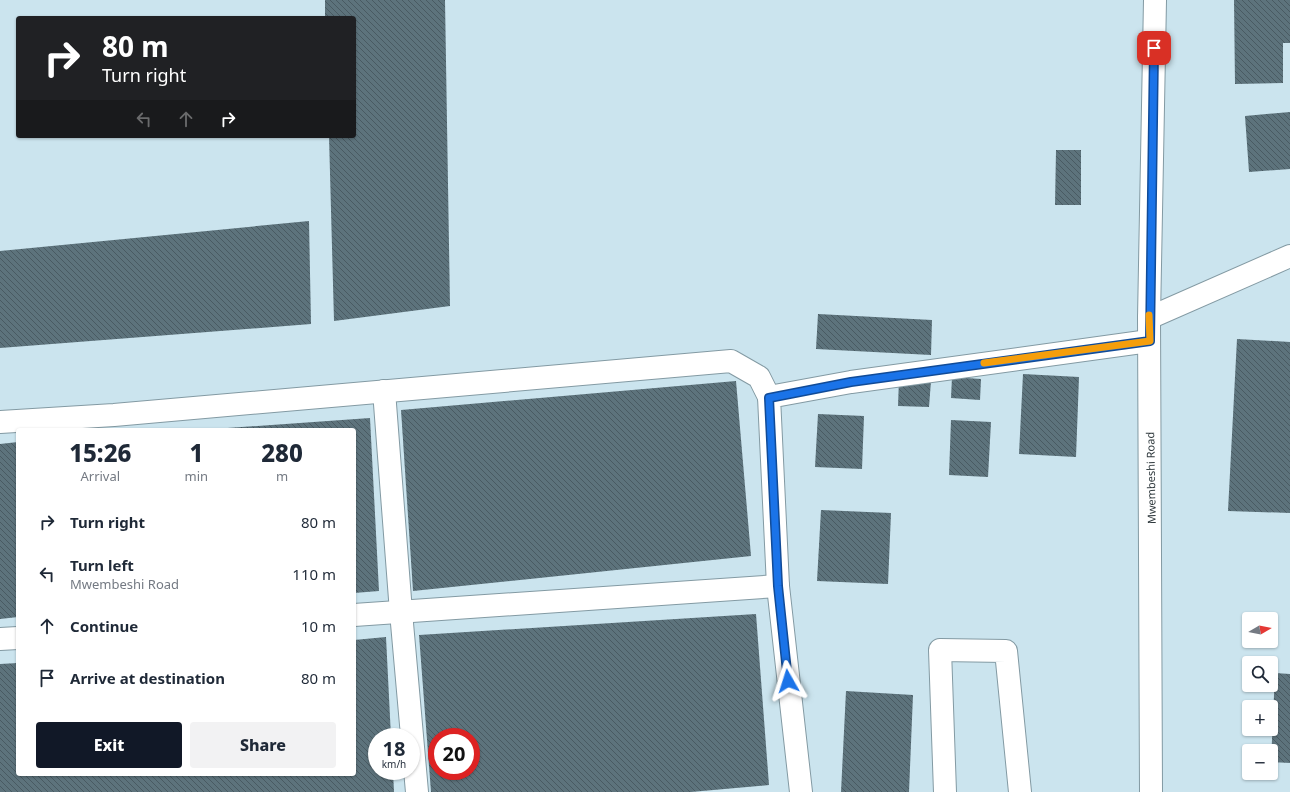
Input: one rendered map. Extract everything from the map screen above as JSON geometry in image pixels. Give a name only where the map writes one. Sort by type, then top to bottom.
[{"type":"street","name":"Mwembeshi Road","points":[[1151,792],[1149,318],[1155,0]]},
{"type":"street","points":[[1149,318],[1290,256]]},
{"type":"street","points":[[769,398],[851,382],[1150,341]]},
{"type":"street","points":[[0,422],[114,415],[731,361],[760,377],[769,398],[778,586],[801,792]]},
{"type":"street","points":[[384,391],[417,792]]},
{"type":"street","points":[[356,615],[778,586]]},
{"type":"street","points":[[0,639],[16,638]]},
{"type":"street","points":[[945,792],[940,650],[1006,651],[1020,792]]},
{"type":"building","points":[[325,0],[445,0],[450,306],[334,321],[329,138],[356,138],[356,16],[325,16]]},
{"type":"building","points":[[1234,0],[1290,0],[1290,43],[1283,43],[1283,83],[1235,84]]},
{"type":"building","points":[[1290,112],[1290,169],[1249,172],[1245,116]]},
{"type":"building","points":[[1056,150],[1081,150],[1081,205],[1055,205]]},
{"type":"building","points":[[309,221],[311,324],[0,348],[0,251]]},
{"type":"building","points":[[818,314],[932,320],[931,355],[816,349]]},
{"type":"building","points":[[1237,339],[1290,342],[1290,513],[1228,511]]},
{"type":"building","points":[[1023,374],[1079,377],[1076,457],[1019,454]]},
{"type":"building","points":[[952,377],[981,379],[980,400],[951,398]]},
{"type":"building","points":[[899,379],[931,381],[929,407],[898,406]]},
{"type":"building","points":[[736,381],[751,556],[413,591],[401,410]]},
{"type":"building","points":[[818,414],[864,416],[862,469],[815,467]]},
{"type":"building","points":[[370,418],[379,591],[356,593],[356,428],[227,428]]},
{"type":"building","points":[[951,420],[991,422],[988,477],[949,475]]},
{"type":"building","points":[[16,442],[16,617],[0,619],[0,444]]},
{"type":"building","points":[[821,510],[891,513],[888,584],[817,581]]},
{"type":"building","points":[[756,614],[769,785],[691,792],[431,792],[430,780],[480,780],[480,728],[428,728],[428,753],[419,635]]},
{"type":"building","points":[[386,637],[391,728],[368,728],[368,780],[393,780],[394,792],[0,792],[0,664],[16,663],[16,776],[356,776],[356,640]]},
{"type":"building","points":[[1278,673],[1290,674],[1290,763],[1278,762],[1278,744],[1272,744],[1272,736],[1278,736],[1278,700],[1274,700],[1274,692],[1278,692]]},
{"type":"building","points":[[846,691],[913,695],[909,792],[841,792]]},
{"type":"slow traffic","points":[[984,363],[1150,341],[1149,315]]},
{"type":"route","points":[[788,681],[778,586],[769,398],[851,382],[1150,341],[1149,318],[1154,48]]}]
